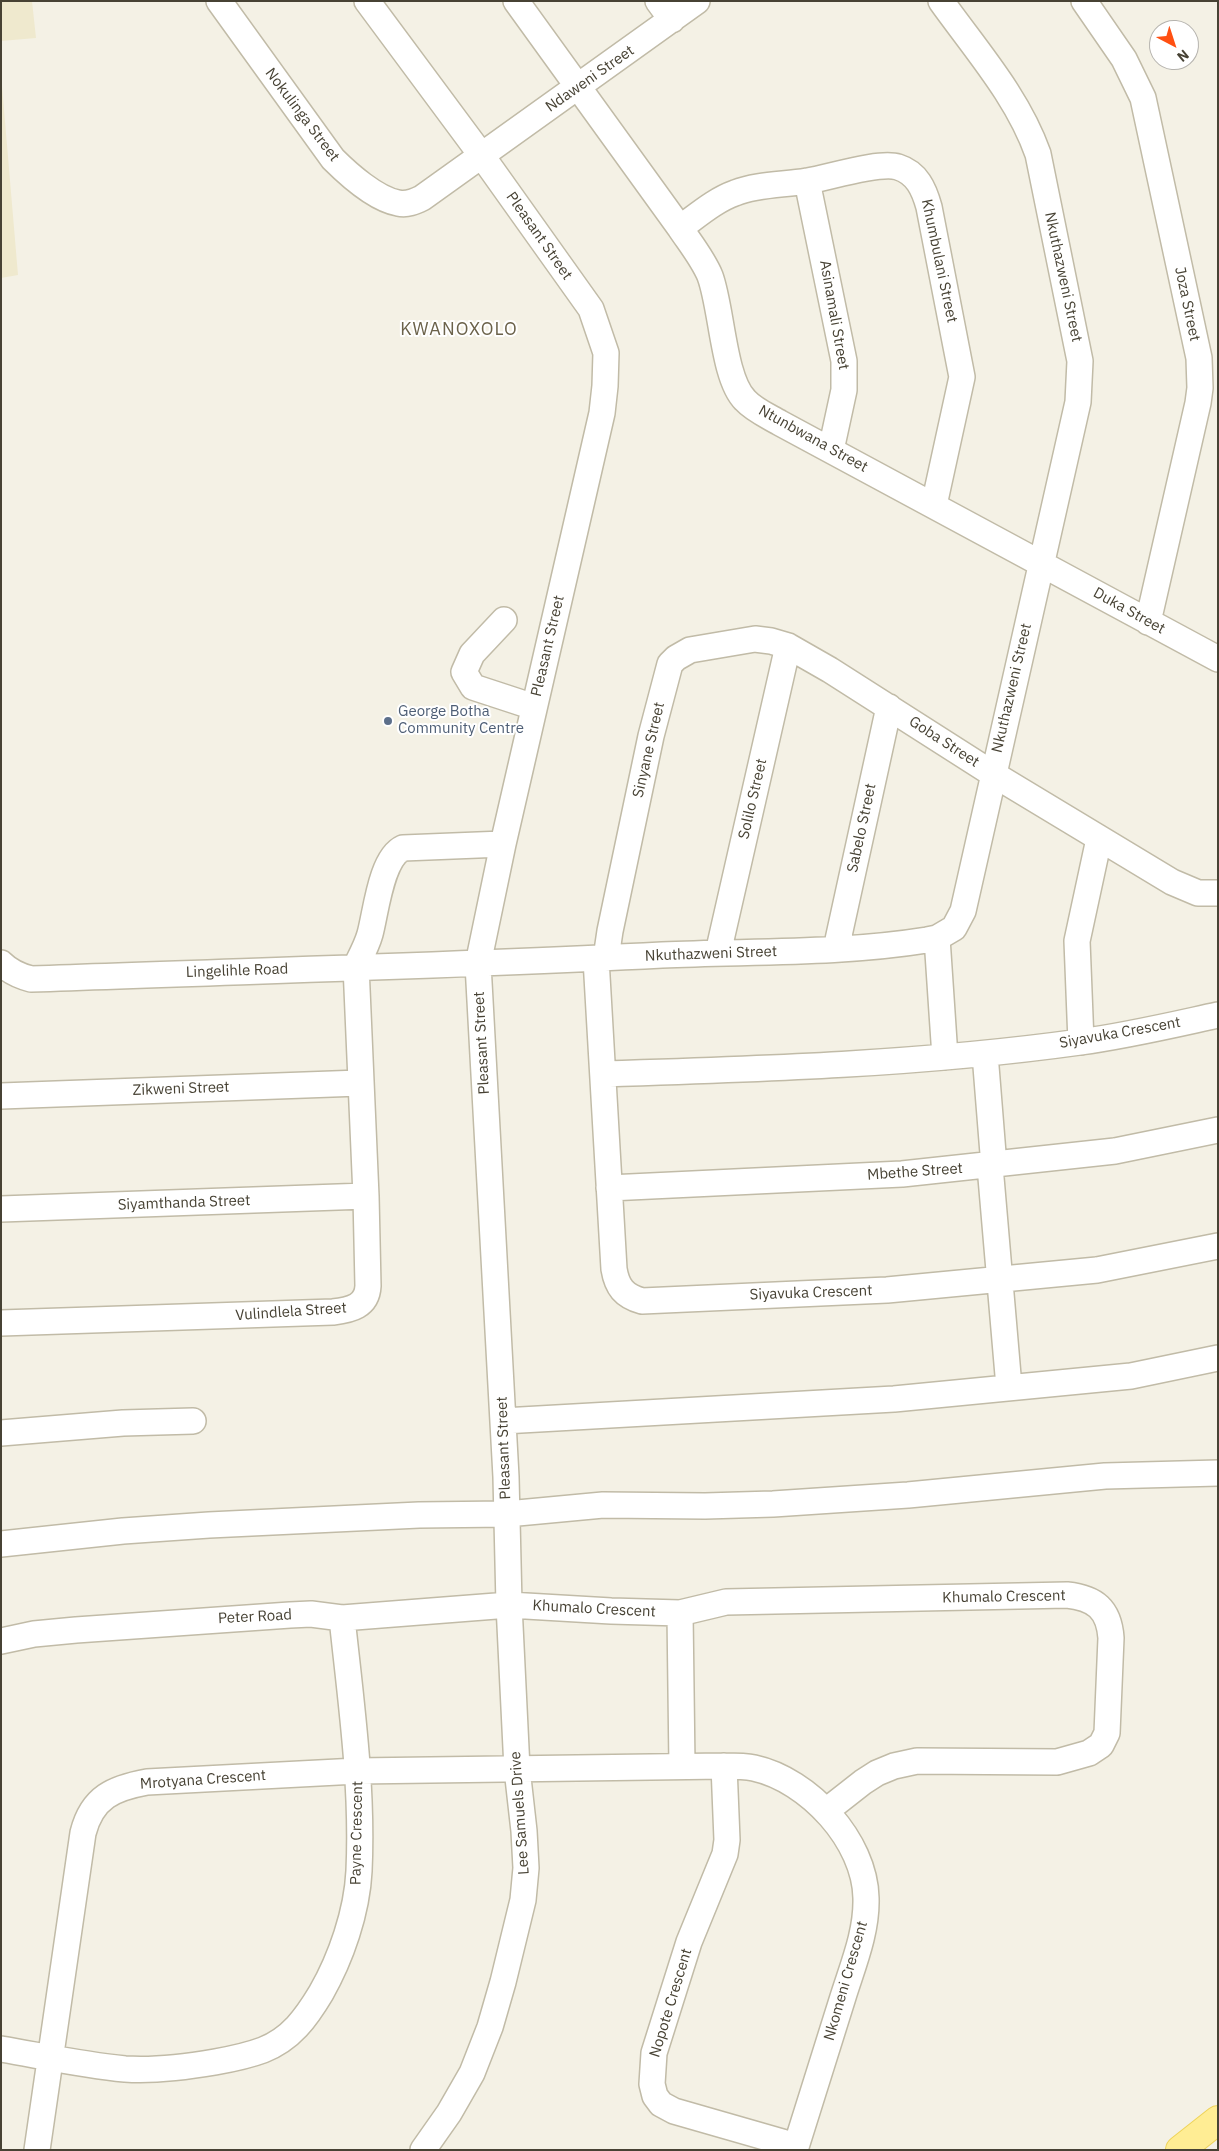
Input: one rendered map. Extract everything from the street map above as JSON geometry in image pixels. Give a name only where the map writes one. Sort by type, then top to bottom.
[{"type":"main road","points":[[1180,2150],[1218,2120]]},
{"type":"street","name":"Nokulinga Street","points":[[219,1],[333,159],[347,173],[378,194],[398,203],[414,202],[482,156]]},
{"type":"street","name":"Pleasant Street","points":[[368,1],[591,309],[606,353],[602,413],[503,844],[478,964],[507,1514]]},
{"type":"street","name":"Ntunbwana Street","points":[[516,1],[680,228],[710,276],[733,378],[740,394],[750,405],[1041,563]]},
{"type":"street","name":"Ndaweni Street","points":[[482,156],[578,87],[665,11],[697,1]]},
{"type":"street","name":"Nkuthazweni Street","points":[[478,964],[836,949],[909,943],[937,938],[954,928],[963,911],[1078,402],[1080,361],[1038,154],[1016,107],[941,1]]},
{"type":"street","name":"Joza Street","points":[[1084,1],[1124,59],[1143,98],[1199,358],[1198,403],[1148,622]]},
{"type":"street","name":"Khumbulani Street","points":[[680,228],[716,203],[735,193],[880,167],[896,166],[916,177],[922,186],[929,207],[962,377],[934,505]]},
{"type":"street","name":"Asinamali Street","points":[[807,181],[844,361],[844,390],[831,450]]},
{"type":"street","name":"Duka Street","points":[[1041,563],[1218,659]]},
{"type":"street","points":[[504,620],[472,654],[464,672],[473,687],[534,707]]},
{"type":"street","name":"Sinyane Street","points":[[601,958],[613,916],[649,746],[670,664],[690,650],[755,639],[772,640],[788,646]]},
{"type":"street","name":"Goba Street","points":[[788,646],[889,707],[993,774],[1181,887],[1198,893],[1218,893]]},
{"type":"street","name":"Solilo Street","points":[[718,953],[788,646]]},
{"type":"street","name":"Sabelo Street","points":[[836,949],[889,707]]},
{"type":"street","points":[[1081,1042],[1077,941],[1099,839]]},
{"type":"street","points":[[356,966],[370,935],[381,885],[389,863],[398,850],[422,846],[503,844]]},
{"type":"street","points":[[937,938],[945,1057]]},
{"type":"street","name":"Siyavuka Crescent","points":[[601,958],[604,1074],[615,1278],[622,1292],[633,1298],[642,1301],[887,1290],[1097,1270],[1218,1246]]},
{"type":"street","name":"Lingelihle Road","points":[[1,963],[8,970],[19,976],[31,979],[356,966],[478,964]]},
{"type":"street","name":"Vulindlela Street","points":[[1,1323],[346,1311],[362,1302],[367,1296],[366,1196],[356,966]]},
{"type":"street","name":"Siyavuka Crescent","points":[[604,1074],[756,1070],[984,1054],[1081,1042],[1218,1015]]},
{"type":"street","points":[[984,1054],[1009,1387]]},
{"type":"street","name":"Zikweni Street","points":[[1,1096],[360,1083]]},
{"type":"street","name":"Mbethe Street","points":[[609,1188],[902,1174],[992,1166],[1115,1151],[1218,1130]]},
{"type":"street","name":"Siyamthanda Street","points":[[1,1210],[366,1196]]},
{"type":"street","points":[[503,1421],[894,1399],[1131,1376],[1218,1358]]},
{"type":"street","points":[[1,1432],[123,1423],[193,1421]]},
{"type":"street","points":[[1,1544],[190,1526],[380,1517],[507,1514],[603,1505],[705,1506],[773,1504],[908,1495],[1106,1476],[1159,1473],[1218,1473]]},
{"type":"street","name":"Lee Samuels Drive","points":[[423,2150],[472,2073],[490,2027],[523,1900],[526,1868],[517,1769],[509,1605],[507,1514]]},
{"type":"street","name":"Khumalo Crescent","points":[[509,1605],[680,1613],[726,1602],[1067,1595],[1090,1599],[1106,1615],[1110,1625],[1111,1638],[1108,1733],[1101,1745],[1089,1753],[1057,1762],[907,1762],[877,1772],[845,1794],[826,1811]]},
{"type":"street","name":"Peter Road","points":[[1,1641],[42,1633],[194,1621],[304,1614],[342,1618],[509,1605]]},
{"type":"street","points":[[680,1613],[682,1766]]},
{"type":"street","name":"Payne Crescent","points":[[1,2049],[126,2069],[185,2066],[248,2055],[264,2050],[295,2031],[309,2014],[327,1981],[343,1941],[354,1906],[359,1872],[357,1770],[342,1618]]},
{"type":"street","name":"Nkomeni Crescent","points":[[517,1769],[682,1766],[754,1768],[776,1776],[811,1797],[826,1811],[852,1846],[861,1868],[866,1897],[862,1937],[796,2148]]},
{"type":"street","name":"Nopote Crescent","points":[[724,1766],[727,1840],[725,1854],[689,1942],[654,2053],[652,2084],[655,2096],[662,2104],[674,2111],[796,2148]]},
{"type":"street","name":"Mrotyana Crescent","points":[[37,2150],[83,1833],[86,1821],[101,1800],[113,1792],[128,1786],[147,1782],[357,1770],[517,1769]]},
{"type":"shaded area","points":[[1,1],[32,1],[36,38],[1,41]]},
{"type":"shaded area","points":[[1,74],[18,275],[1,278]]},
{"type":"place","name":"George Botha Community Centre","points":[[388,721]]},
{"type":"district","name":"KWANOXOLO","points":[[459,330]]}]
